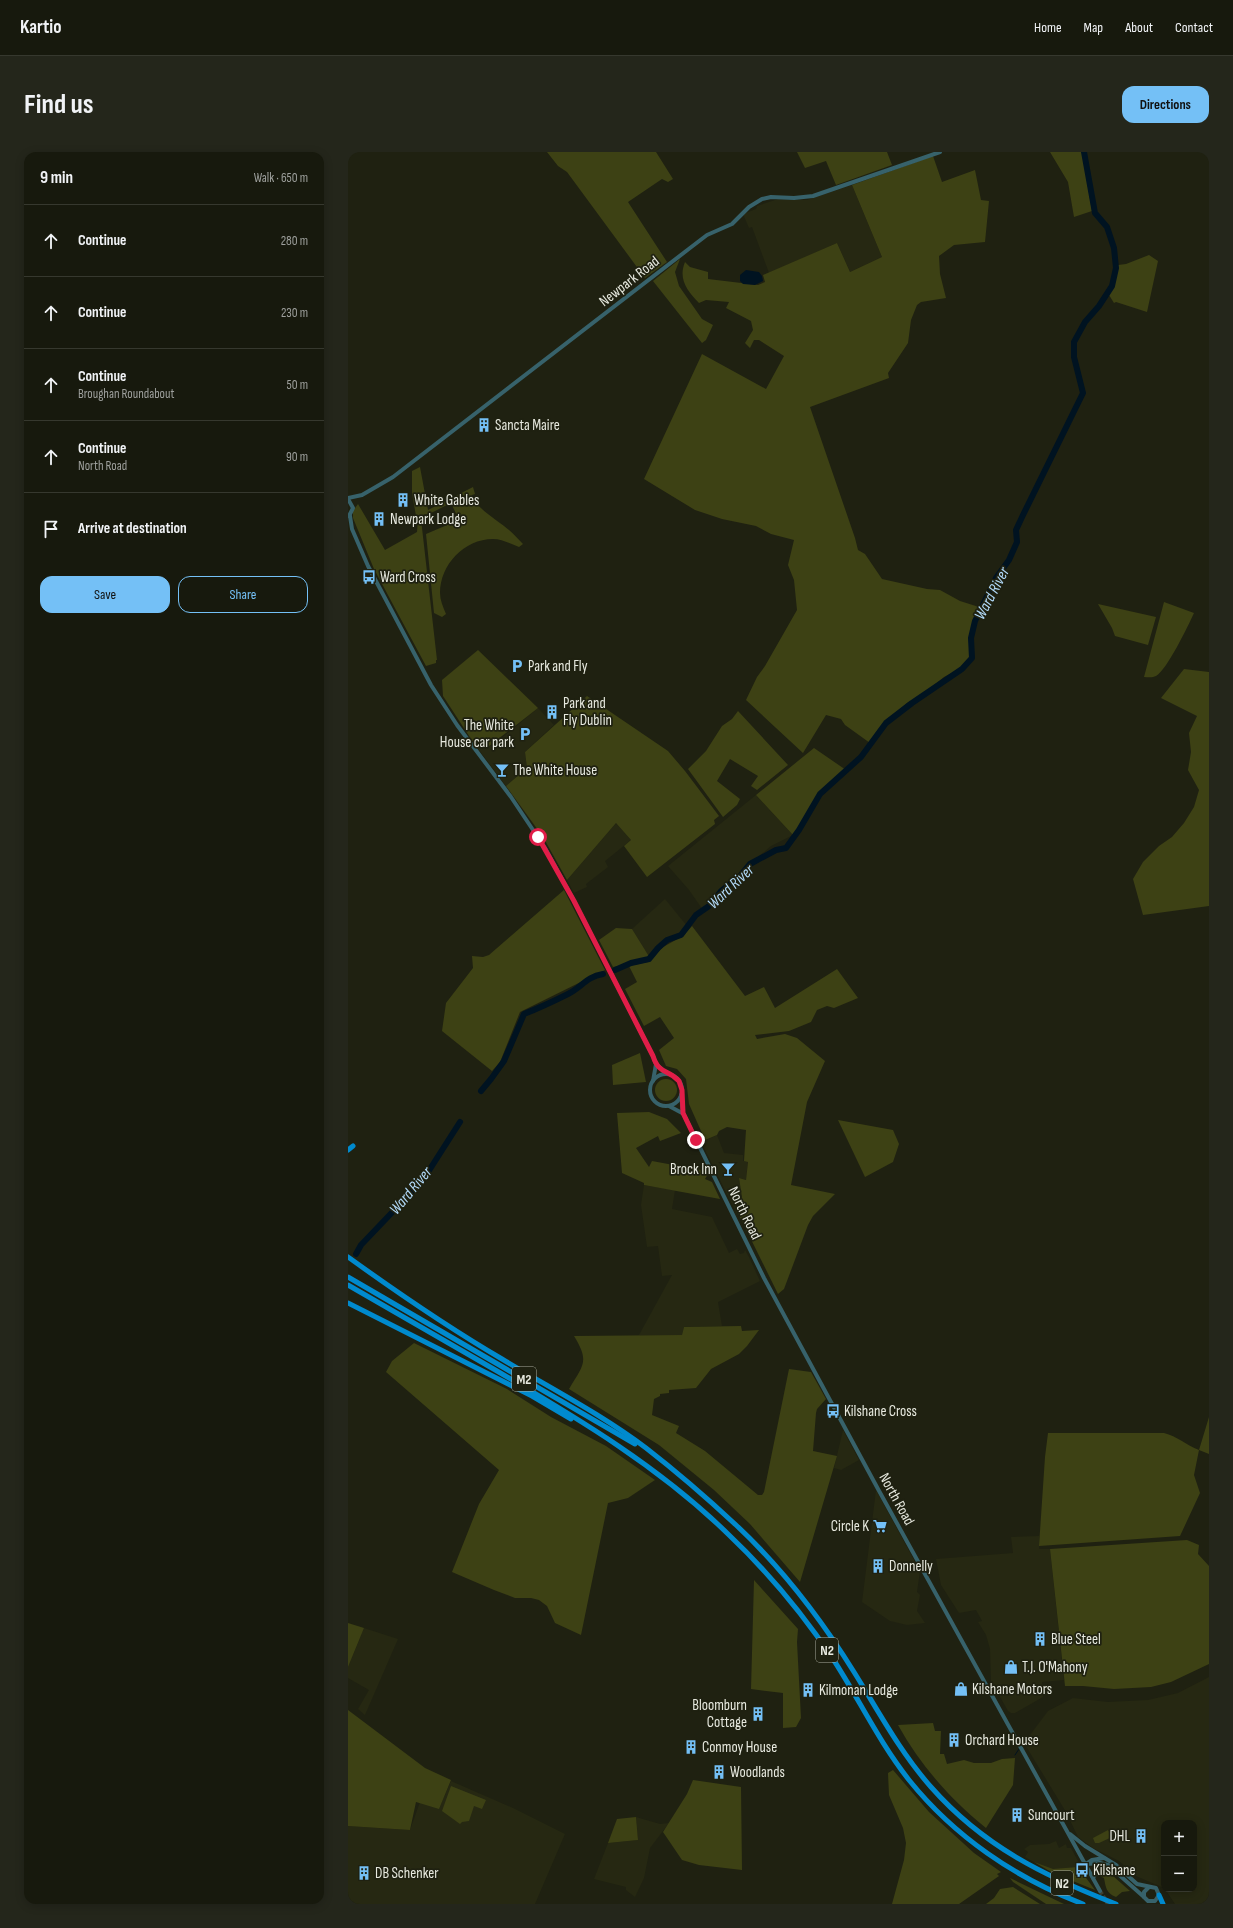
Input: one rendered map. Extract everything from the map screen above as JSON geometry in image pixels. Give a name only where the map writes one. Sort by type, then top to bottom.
[{"type":"highway","points":[[348,1257],[396,1291]]},
{"type":"highway","points":[[348,1260],[498,1357],[645,1447],[695,1489]]},
{"type":"highway","name":"M2","points":[[348,1277],[604,1425],[638,1446],[695,1489]]},
{"type":"highway","name":"M2","points":[[348,1285],[556,1406],[631,1454]]},
{"type":"highway","points":[[348,1303],[532,1396],[606,1441],[631,1454]]},
{"type":"highway","name":"N2","points":[[631,1454],[705,1512],[751,1556],[777,1585],[833,1659],[894,1760],[941,1815],[982,1850],[1002,1863],[1044,1887],[1083,1904]]},
{"type":"highway","name":"N2","points":[[695,1489],[738,1527],[796,1590],[831,1636],[907,1758],[948,1805],[985,1837],[1021,1861],[1064,1884],[1116,1904]]},
{"type":"highway","points":[[1159,1894],[1163,1904]]},
{"type":"main road","name":"Newpark Road","points":[[348,498],[362,495],[392,478],[707,235],[732,224],[755,202],[770,197],[794,198],[814,196],[940,152]]},
{"type":"main road","name":"Newpark Road","points":[[353,508],[362,495]]},
{"type":"main road","points":[[348,498],[353,508],[349,517],[352,530]]},
{"type":"main road","points":[[348,524],[374,577],[437,694],[538,837],[609,968],[656,1064],[679,1081],[682,1090],[681,1095],[678,1100],[669,1106]]},
{"type":"main road","points":[[656,1064],[650,1089],[654,1100],[659,1104],[669,1106],[683,1113]]},
{"type":"main road","points":[[653,1081],[657,1077],[668,1074]]},
{"type":"main road","name":"North Road","points":[[681,1095],[683,1113],[764,1278],[876,1486],[1100,1891]]},
{"type":"main road","points":[[1069,1833],[1085,1846],[1116,1865],[1137,1884],[1156,1888],[1159,1894],[1157,1899],[1153,1902],[1148,1901],[1112,1868],[1104,1864],[1086,1864]]},
{"type":"main road","points":[[1086,1864],[1092,1860],[1105,1858]]},
{"type":"main road","points":[[1093,1878],[1100,1868],[1112,1868]]},
{"type":"main road","points":[[1144,1897],[1144,1892],[1149,1887]]},
{"type":"shaded area","points":[[852,185],[882,257],[850,272],[837,243],[769,273],[752,227],[749,228],[743,214],[756,209],[757,206],[778,199],[807,200]]},
{"type":"shaded area","points":[[538,708],[554,725],[525,752],[527,768],[506,786],[473,742],[484,748],[493,745]]},
{"type":"shaded area","points":[[756,795],[793,835],[771,846],[750,864],[703,910],[689,890],[668,866]]},
{"type":"shaded area","points":[[616,823],[631,840],[605,861],[608,867],[586,884],[587,887],[574,893],[567,880]]},
{"type":"shaded area","points":[[665,899],[687,926],[676,936],[656,948],[650,958],[632,929]]},
{"type":"shaded area","points":[[717,1135],[724,1153],[743,1155],[743,1161],[748,1161],[746,1180],[739,1178],[742,1197],[737,1214],[701,1142]]},
{"type":"shaded area","points":[[644,1185],[675,1190],[672,1209],[712,1217],[729,1253],[737,1249],[740,1254],[744,1253],[745,1250],[749,1257],[760,1281],[718,1302],[722,1326],[684,1327],[682,1335],[639,1335],[672,1275],[662,1276],[658,1246],[647,1247],[641,1205]]},
{"type":"shaded area","points":[[843,1430],[859,1460],[841,1470],[834,1468]]},
{"type":"shaded area","points":[[876,1490],[920,1571],[917,1592],[920,1595],[917,1611],[925,1623],[907,1625],[890,1621],[862,1602]]},
{"type":"shaded area","points":[[1039,1536],[1039,1549],[1050,1549],[1064,1680],[1042,1682],[1043,1697],[1015,1713],[1011,1713],[1008,1711],[991,1681],[990,1649],[986,1635],[978,1622],[982,1621],[976,1610],[959,1613],[941,1585],[936,1559],[1013,1553],[1011,1537]]},
{"type":"shaded area","points":[[364,1628],[398,1639],[365,1715],[358,1709],[369,1690],[348,1678],[348,1667]]},
{"type":"shaded area","points":[[1209,1677],[1209,1904],[1175,1904],[1167,1892],[1197,1892],[1197,1820],[1161,1820],[1161,1887],[1136,1876],[1119,1861],[1093,1848],[1078,1837],[1066,1812],[1024,1743],[1048,1711],[1073,1698],[1108,1702],[1148,1700],[1178,1693]]},
{"type":"shaded area","points":[[451,1781],[513,1808],[565,1834],[535,1904],[348,1904],[348,1826],[410,1830],[420,1802],[439,1808]]},
{"type":"shaded area","points":[[636,1817],[660,1824],[669,1823],[650,1848],[644,1878],[635,1897],[626,1890],[626,1887],[594,1879],[608,1843],[638,1840]]},
{"type":"shaded area","points":[[1056,1841],[1059,1848],[1066,1844],[1067,1848],[1071,1848],[1078,1861],[1077,1868],[1053,1873],[1025,1857],[1028,1852],[1024,1849],[1030,1845],[1049,1844]]},
{"type":"green space","points":[[547,152],[656,152],[673,179],[668,182],[662,179],[628,202],[667,262],[645,278],[567,172],[558,166]]},
{"type":"green space","points":[[797,152],[887,152],[892,165],[836,185],[826,161],[805,168]]},
{"type":"green space","points":[[1050,152],[1082,152],[1092,211],[1074,217],[1068,182]]},
{"type":"green space","points":[[933,156],[942,182],[975,170],[981,200],[989,201],[985,242],[954,245],[939,256],[940,274],[946,298],[921,302],[917,305],[911,320],[908,343],[888,373],[889,378],[810,407],[858,550],[865,554],[882,579],[927,589],[940,590],[960,601],[979,607],[971,630],[971,659],[963,667],[944,677],[922,695],[907,703],[884,723],[870,743],[845,725],[841,719],[826,715],[803,753],[746,700],[757,677],[765,666],[797,610],[794,580],[788,565],[794,540],[771,534],[756,526],[722,519],[695,510],[644,479],[702,354],[766,389],[784,356],[759,340],[754,340],[750,348],[745,343],[753,330],[751,321],[726,308],[729,302],[706,300],[699,303],[687,289],[683,279],[683,268],[685,262],[690,267],[708,272],[708,279],[758,285],[765,282],[763,275],[837,243],[850,272],[882,257],[852,185]]},
{"type":"green space","points":[[1149,255],[1158,261],[1147,312],[1116,302],[1114,303],[1109,295],[1114,285],[1118,265],[1126,264]]},
{"type":"green space","points":[[680,259],[675,272],[679,286],[702,319],[713,325],[706,340],[702,343],[653,281]]},
{"type":"green space","points":[[420,467],[428,510],[473,487],[475,494],[472,495],[477,504],[523,544],[519,547],[493,539],[482,540],[463,549],[449,564],[444,573],[440,593],[446,614],[442,617],[434,613],[426,534],[459,520],[451,503],[429,514],[416,516],[412,493],[412,471]]},
{"type":"green space","points":[[358,504],[385,550],[417,532],[418,519],[421,519],[437,660],[436,663],[426,666],[374,569],[353,518],[353,511]]},
{"type":"green space","points":[[1164,602],[1194,613],[1177,647],[1161,672],[1154,677],[1144,677]]},
{"type":"green space","points":[[1098,604],[1156,617],[1148,645],[1115,636]]},
{"type":"green space","points":[[478,650],[538,708],[488,747],[484,748],[473,742],[443,696],[442,680]]},
{"type":"green space","points":[[1184,669],[1209,672],[1209,906],[1143,915],[1133,879],[1143,862],[1159,846],[1172,837],[1184,823],[1194,807],[1199,790],[1188,770],[1191,752],[1189,733],[1197,716],[1161,698]]},
{"type":"green space","points":[[587,696],[668,751],[719,816],[714,820],[715,824],[647,877],[624,846],[631,840],[616,823],[567,880],[543,837],[506,786],[527,768],[525,752]]},
{"type":"green space","points":[[738,711],[788,765],[757,790],[751,786],[758,776],[730,759],[717,781],[740,799],[737,805],[723,817],[688,769],[706,751],[722,726],[732,719]]},
{"type":"green space","points":[[814,748],[846,770],[827,785],[793,835],[756,795]]},
{"type":"green space","points":[[564,890],[605,970],[520,1012],[500,1062],[492,1071],[442,1031],[446,1003],[473,968],[472,956],[483,957],[489,955]]},
{"type":"green space","points":[[692,926],[745,996],[764,987],[775,1008],[837,969],[858,998],[834,1008],[827,1006],[817,1010],[811,1022],[789,1031],[755,1035],[757,1039],[785,1034],[797,1038],[825,1061],[807,1102],[791,1185],[835,1194],[813,1216],[808,1225],[784,1289],[778,1294],[738,1213],[742,1197],[739,1178],[746,1180],[748,1162],[744,1161],[746,1130],[727,1127],[719,1131],[717,1135],[705,1140],[689,1104],[686,1079],[677,1069],[666,1066],[659,1050],[674,1038],[660,1017],[644,1026],[625,989],[637,982],[629,966],[648,962],[663,947],[683,936]]},
{"type":"green space","points":[[616,928],[632,929],[650,958],[642,962],[613,967],[599,940]]},
{"type":"green space","points":[[640,1053],[646,1082],[613,1085],[612,1065]]},
{"type":"green space","points":[[666,1079],[670,1080],[676,1086],[676,1094],[670,1100],[666,1101],[662,1100],[656,1094],[655,1090],[656,1086],[662,1080]]},
{"type":"green space","points":[[649,1112],[667,1119],[681,1133],[660,1141],[658,1136],[636,1148],[649,1167],[652,1161],[706,1171],[708,1174],[705,1179],[712,1182],[720,1199],[644,1185],[644,1183],[622,1173],[617,1113]]},
{"type":"green space","points":[[838,1120],[893,1130],[899,1144],[893,1162],[865,1177]]},
{"type":"green space","points":[[741,1326],[742,1331],[759,1330],[739,1354],[711,1369],[696,1388],[669,1390],[669,1393],[660,1394],[660,1396],[654,1399],[652,1415],[679,1426],[676,1433],[705,1451],[758,1495],[762,1495],[764,1492],[789,1369],[811,1372],[826,1399],[817,1409],[816,1413],[813,1451],[837,1456],[800,1582],[750,1524],[714,1490],[659,1445],[569,1389],[583,1363],[582,1352],[574,1336],[682,1335],[684,1327]]},
{"type":"green space","points":[[414,1343],[507,1389],[551,1417],[606,1446],[655,1480],[628,1498],[608,1503],[581,1635],[555,1623],[547,1606],[539,1600],[531,1598],[515,1598],[452,1572],[479,1504],[499,1470],[386,1372],[392,1361]]},
{"type":"green space","points":[[1209,1417],[1209,1454],[1199,1450]]},
{"type":"green space","points":[[1048,1433],[1164,1433],[1173,1436],[1199,1450],[1194,1475],[1200,1493],[1180,1536],[1039,1546]]},
{"type":"green space","points":[[1187,1540],[1199,1545],[1198,1554],[1209,1566],[1209,1664],[1171,1682],[1151,1687],[1114,1689],[1065,1686],[1050,1549]]},
{"type":"green space","points":[[754,1580],[798,1629],[797,1642],[801,1718],[796,1727],[783,1728],[783,1693],[751,1689]]},
{"type":"green space","points":[[348,1623],[364,1628],[348,1667]]},
{"type":"green space","points":[[348,1710],[425,1768],[451,1780],[439,1809],[416,1802],[410,1830],[348,1826]]},
{"type":"green space","points":[[933,1723],[935,1731],[941,1731],[940,1754],[944,1754],[947,1764],[964,1760],[974,1763],[991,1763],[1002,1759],[1015,1758],[1013,1785],[986,1828],[961,1806],[937,1781],[916,1754],[898,1725]]},
{"type":"green space","points":[[893,1770],[929,1812],[974,1853],[1001,1872],[997,1874],[999,1876],[959,1904],[892,1904],[904,1860],[906,1843],[903,1828],[889,1795],[888,1773]]},
{"type":"green space","points":[[693,1780],[741,1787],[742,1870],[699,1865],[682,1860],[663,1832],[687,1794]]},
{"type":"green space","points":[[451,1786],[486,1800],[482,1809],[474,1806],[469,1821],[462,1822],[460,1824],[442,1811]]},
{"type":"green space","points":[[636,1817],[638,1840],[608,1843],[617,1819]]},
{"type":"green space","points":[[1108,1830],[1112,1837],[1099,1843],[1095,1843],[1093,1838]]},
{"type":"green space","points":[[1034,1862],[1053,1869],[1078,1867],[1095,1890],[1053,1873]]},
{"type":"green space","points":[[1102,1870],[1113,1876],[1130,1891],[1122,1892],[1116,1897],[1110,1894],[1106,1887],[1104,1878],[1100,1876]]},
{"type":"green space","points":[[1010,1878],[1064,1904],[1046,1904],[1013,1882]]},
{"type":"green space","points":[[1013,1887],[1040,1904],[986,1904],[994,1898],[1000,1889]]},
{"type":"water","points":[[746,270],[759,272],[763,281],[755,285],[743,284],[740,281],[740,275]]},
{"type":"waterway","name":"Ward River","points":[[615,970],[631,963],[649,959],[667,940],[681,935],[696,915],[709,906],[721,891],[741,875],[750,864],[776,850],[786,848],[799,830],[820,794],[861,757],[886,723],[912,703],[962,669],[972,658],[971,638],[975,621],[996,578],[1009,560],[1017,542],[1016,530],[1083,393],[1074,357],[1074,342],[1085,322],[1099,306],[1112,286],[1116,268],[1114,248],[1107,227],[1095,213],[1084,152]]},
{"type":"waterway","name":"Ward River","points":[[481,1091],[504,1061],[524,1014],[568,994],[592,977],[603,974]]},
{"type":"waterway","name":"Ward River","points":[[356,1254],[361,1245],[423,1180],[460,1122]]},
{"type":"waterway","points":[[1021,1746],[1027,1738]]},
{"type":"waterway","points":[[1015,1755],[1019,1749]]},
{"type":"tunnel","points":[[1100,1891],[1108,1904]]},
{"type":"place","name":"Sancta Maire","points":[[484,425]]},
{"type":"place","name":"White Gables","points":[[403,500]]},
{"type":"place","name":"Newpark Lodge","points":[[379,519]]},
{"type":"place","name":"Ward Cross","points":[[369,577]]},
{"type":"place","name":"Park and Fly","points":[[517,666]]},
{"type":"place","name":"Park and Fly Dublin","points":[[552,712]]},
{"type":"place","name":"The White House car park","points":[[525,734]]},
{"type":"place","name":"The White House","points":[[502,770]]},
{"type":"place","name":"Brock Inn","points":[[728,1169]]},
{"type":"place","name":"Kilshane Cross","points":[[833,1411]]},
{"type":"place","name":"Circle K","points":[[880,1526]]},
{"type":"place","name":"Donnelly","points":[[878,1566]]},
{"type":"place","name":"Blue Steel","points":[[1040,1639]]},
{"type":"place","name":"T.J. O'Mahony","points":[[1011,1667]]},
{"type":"place","name":"Kilshane Motors","points":[[961,1689]]},
{"type":"place","name":"Kilmonan Lodge","points":[[808,1690]]},
{"type":"place","name":"Bloomburn Cottage","points":[[758,1714]]},
{"type":"place","name":"Orchard House","points":[[954,1740]]},
{"type":"place","name":"Conmoy House","points":[[691,1747]]},
{"type":"place","name":"Woodlands","points":[[719,1772]]},
{"type":"place","name":"Suncourt","points":[[1017,1815]]},
{"type":"place","name":"DHL","points":[[1141,1836]]},
{"type":"place","name":"Kilshane","points":[[1082,1870]]},
{"type":"place","name":"DB Schenker","points":[[364,1873]]},
{"type":"route","points":[[538,837],[593,936],[656,1064],[662,1071],[679,1081],[682,1090],[681,1105],[683,1113],[696,1140]]}]
